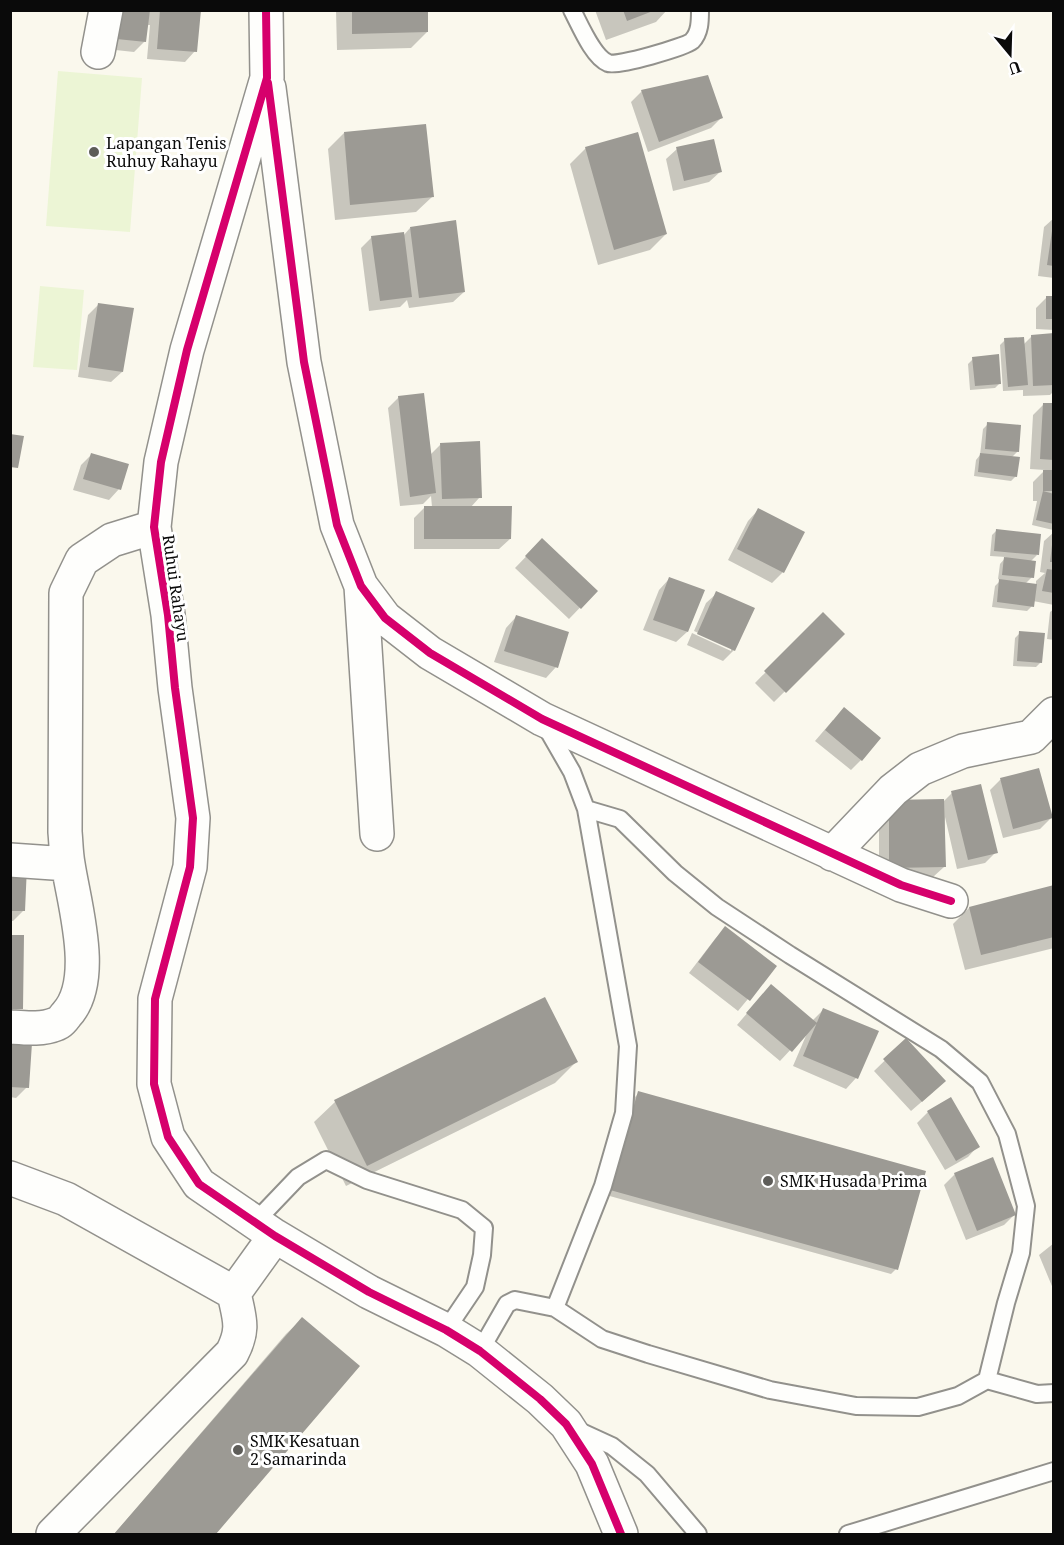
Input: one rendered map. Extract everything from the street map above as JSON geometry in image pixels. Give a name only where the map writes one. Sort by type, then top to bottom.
[{"type":"street","points":[[98,52],[106,10]]},
{"type":"street","name":"Ruhui Rahayu","points":[[266,10],[267,78],[187,350],[161,462],[153,527],[168,615],[175,688],[193,818],[190,867],[154,999],[154,1084],[168,1137],[199,1184],[265,1229],[369,1292],[446,1330],[480,1351],[540,1399],[566,1424],[592,1464],[621,1534]]},
{"type":"street","points":[[267,78],[304,362],[337,525],[361,586],[385,618],[430,653],[542,719],[901,885],[951,901]]},
{"type":"street","points":[[10,1027],[31,1029],[58,1024],[72,1009],[80,983],[82,942],[77,902],[68,864],[65,831],[66,593],[82,560],[112,540],[153,527]]},
{"type":"street","points":[[361,586],[377,834]]},
{"type":"street","points":[[832,854],[893,790],[920,770],[963,752],[1031,737],[1053,714]]},
{"type":"street","points":[[10,860],[68,864]]},
{"type":"street","points":[[10,1178],[66,1199],[234,1293]]},
{"type":"street","points":[[53,1534],[232,1353],[240,1338],[240,1323],[234,1293],[265,1229]]},
{"type":"lane","points":[[572,10],[600,58],[610,64],[626,63],[691,42],[699,31],[700,10]]},
{"type":"lane","points":[[542,719],[572,772],[586,809],[628,1046],[624,1113],[603,1186],[555,1308]]},
{"type":"lane","points":[[586,809],[620,819],[675,873],[717,907],[789,955],[941,1049],[980,1082],[1007,1134],[1026,1206],[1021,1253],[987,1380]]},
{"type":"lane","points":[[265,1229],[298,1177],[326,1161],[367,1179],[462,1210],[484,1228],[482,1255],[475,1287],[446,1330]]},
{"type":"lane","points":[[480,1351],[507,1304],[515,1300],[555,1308],[602,1339],[611,1342],[770,1390],[856,1406],[918,1407],[958,1396],[987,1380],[1037,1394],[1053,1393]]},
{"type":"lane","points":[[566,1424],[612,1446],[647,1474],[698,1534]]},
{"type":"lane","points":[[848,1534],[1053,1471]]},
{"type":"green space","name":"Lapangan Tenis Ruhuy Rahayu","points":[[58,71],[142,78],[130,232],[46,226]]},
{"type":"green space","points":[[40,286],[84,290],[77,370],[33,367]]},
{"type":"building","points":[[110,10],[150,10],[146,42],[107,38]]},
{"type":"building","points":[[160,10],[201,10],[197,52],[157,49]]},
{"type":"building","points":[[352,10],[428,10],[428,32],[352,34]]},
{"type":"building","points":[[623,10],[653,10],[653,11],[627,21]]},
{"type":"building","points":[[708,75],[723,118],[659,142],[641,90]]},
{"type":"building","points":[[426,124],[434,197],[350,205],[344,132]]},
{"type":"building","points":[[638,132],[667,234],[614,250],[585,147]]},
{"type":"building","points":[[714,139],[722,172],[684,181],[676,147]]},
{"type":"building","points":[[456,220],[465,292],[419,298],[410,227]]},
{"type":"building","points":[[1052,231],[1054,231],[1054,266],[1047,265]]},
{"type":"building","points":[[404,232],[412,297],[380,301],[371,236]]},
{"type":"building","points":[[1046,296],[1054,296],[1054,319],[1046,319]]},
{"type":"building","points":[[98,303],[134,308],[123,372],[88,367]]},
{"type":"building","points":[[1054,333],[1054,385],[1033,386],[1031,335]]},
{"type":"building","points":[[1024,337],[1028,385],[1008,387],[1004,338]]},
{"type":"building","points":[[999,354],[1001,384],[975,386],[972,357]]},
{"type":"building","points":[[424,393],[436,493],[410,497],[398,396]]},
{"type":"building","points":[[1043,403],[1054,403],[1054,460],[1040,459]]},
{"type":"building","points":[[987,422],[1021,425],[1019,452],[985,449]]},
{"type":"building","points":[[10,434],[24,436],[18,468],[10,467]]},
{"type":"building","points":[[480,441],[482,498],[442,499],[440,443]]},
{"type":"building","points":[[91,453],[129,464],[121,490],[83,479]]},
{"type":"building","points":[[980,453],[1020,457],[1017,477],[978,472]]},
{"type":"building","points":[[1043,470],[1054,470],[1054,491],[1043,491]]},
{"type":"building","points":[[1043,491],[1054,494],[1054,524],[1036,520]]},
{"type":"building","points":[[424,506],[512,506],[511,539],[424,539]]},
{"type":"building","points":[[758,508],[805,532],[784,573],[737,549]]},
{"type":"building","points":[[996,529],[1041,534],[1039,555],[994,551]]},
{"type":"building","points":[[542,538],[598,591],[581,609],[525,556]]},
{"type":"building","points":[[1052,545],[1054,545],[1054,562],[1050,562]]},
{"type":"building","points":[[1004,557],[1036,561],[1034,578],[1002,575]]},
{"type":"building","points":[[1047,569],[1054,570],[1054,593],[1042,591]]},
{"type":"building","points":[[669,577],[705,590],[688,632],[653,620]]},
{"type":"building","points":[[999,579],[1037,584],[1034,607],[997,602]]},
{"type":"building","points":[[716,591],[755,608],[735,651],[697,634]]},
{"type":"building","points":[[823,612],[845,634],[786,693],[764,671]]},
{"type":"building","points":[[516,615],[569,632],[558,668],[504,651]]},
{"type":"building","points":[[1019,631],[1045,633],[1042,663],[1017,661]]},
{"type":"building","points":[[844,707],[881,738],[862,761],[825,730]]},
{"type":"building","points":[[1039,768],[1053,818],[1013,829],[1000,778]]},
{"type":"building","points":[[981,784],[998,853],[968,860],[951,791]]},
{"type":"building","points":[[944,799],[946,867],[889,868],[889,800]]},
{"type":"building","points":[[10,866],[27,866],[25,911],[10,911]]},
{"type":"building","points":[[1054,885],[1054,937],[981,955],[969,907]]},
{"type":"building","points":[[725,926],[777,966],[750,1001],[698,962]]},
{"type":"building","points":[[10,935],[24,935],[23,1009],[10,1009]]},
{"type":"building","points":[[771,984],[817,1023],[792,1052],[746,1013]]},
{"type":"building","points":[[545,997],[578,1062],[367,1166],[334,1100]]},
{"type":"building","points":[[823,1008],[879,1031],[858,1079],[803,1056]]},
{"type":"building","points":[[906,1038],[946,1081],[922,1102],[883,1059]]},
{"type":"building","points":[[10,1041],[32,1043],[29,1088],[10,1087]]},
{"type":"building","name":"SMK Husada Prima","points":[[638,1091],[926,1171],[898,1270],[610,1190]]},
{"type":"building","points":[[951,1097],[980,1147],[956,1161],[927,1111]]},
{"type":"building","points":[[993,1157],[1016,1215],[977,1231],[954,1173]]},
{"type":"building","name":"SMK Kesatuan 2 Samarinda","points":[[302,1317],[360,1366],[216,1534],[114,1534]]},
{"type":"cycle path","points":[[266,10],[267,78],[187,350],[161,462],[154,527],[168,615],[175,688],[193,818],[190,867],[155,999],[154,1084],[168,1137],[199,1184],[275,1236],[369,1292],[446,1330],[480,1351],[540,1399],[566,1424],[592,1464],[621,1534]]},
{"type":"cycle path","points":[[268,83],[304,362],[337,525],[361,586],[385,618],[430,653],[542,719],[901,885],[951,901]]},
{"type":"place","name":"Lapangan Tenis Ruhuy Rahayu","points":[[94,152]]},
{"type":"place","name":"SMK Husada Prima","points":[[768,1181]]},
{"type":"place","name":"SMK Kesatuan 2 Samarinda","points":[[238,1450]]}]
